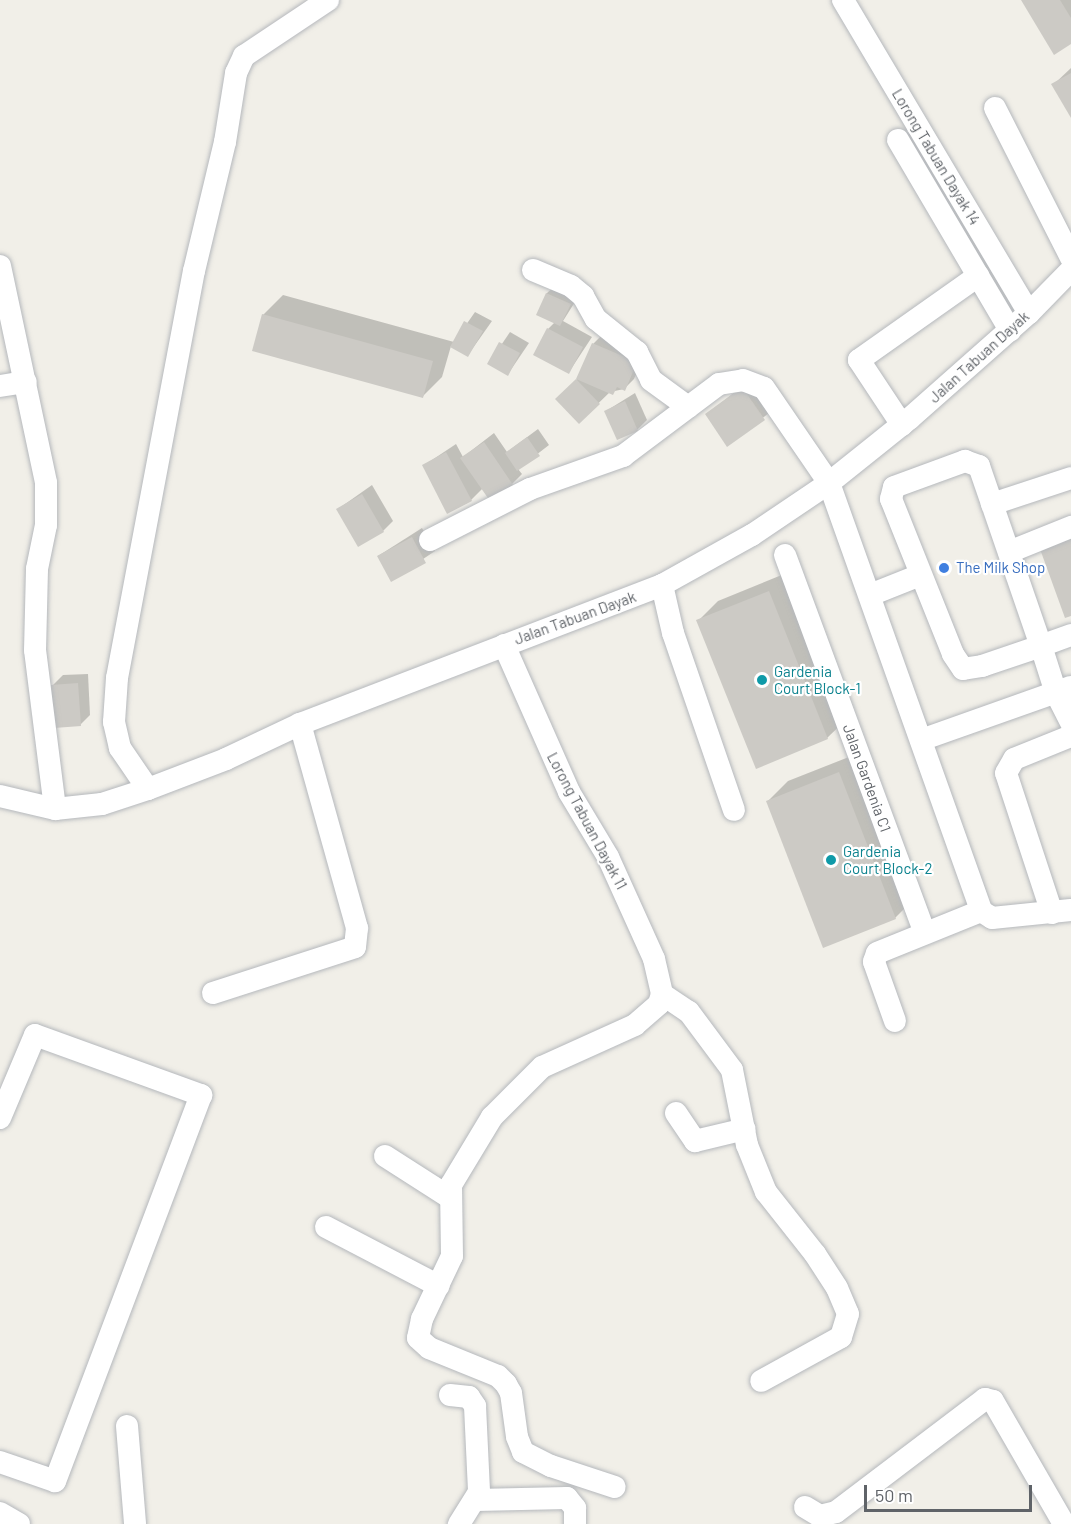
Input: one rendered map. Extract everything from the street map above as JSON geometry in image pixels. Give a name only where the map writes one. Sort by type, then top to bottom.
[{"type":"street","points":[[148,789],[120,748],[114,722],[117,678],[194,271],[225,142],[236,73],[244,56],[328,0]]},
{"type":"street","name":"Lorong Tabuan Dayak 14","points":[[843,0],[1029,313]]},
{"type":"street","points":[[995,108],[1071,258]]},
{"type":"street","points":[[898,140],[1010,330]]},
{"type":"street","points":[[0,266],[26,382],[45,483],[46,525],[37,569],[35,650],[55,809]]},
{"type":"street","points":[[533,270],[571,286],[583,296],[596,319],[637,352],[651,380],[688,408]]},
{"type":"street","name":"Jalan Tabuan Dayak","points":[[0,796],[55,809],[102,804],[226,759],[300,724],[662,585],[752,535],[829,483],[902,425],[1010,330],[1071,270]]},
{"type":"street","points":[[902,425],[859,360],[978,276]]},
{"type":"street","points":[[430,540],[530,489],[622,456],[718,384],[743,380],[754,383],[764,388],[829,483],[981,910],[992,918],[1062,911],[1006,773],[1014,759],[1071,736]]},
{"type":"street","points":[[0,386],[26,382]]},
{"type":"street","points":[[1071,635],[1041,645],[963,669],[956,663],[891,499],[897,484],[971,461],[979,466],[1041,645],[1064,690],[1071,722]]},
{"type":"street","points":[[992,504],[1071,478]]},
{"type":"street","points":[[1009,552],[1071,527]]},
{"type":"street","name":"Jalan Gardenia C1","points":[[785,555],[925,933]]},
{"type":"street","points":[[870,595],[920,575]]},
{"type":"street","points":[[662,585],[673,633],[734,810]]},
{"type":"street","name":"Lorong Tabuan Dayak 11","points":[[504,645],[569,792],[608,857],[654,959],[662,994]]},
{"type":"street","points":[[921,740],[1064,690]]},
{"type":"street","points":[[213,993],[355,947],[357,928],[300,724]]},
{"type":"street","points":[[895,1021],[874,962],[877,953],[981,910]]},
{"type":"street","points":[[615,1487],[551,1466],[523,1452],[517,1437],[511,1393],[506,1384],[498,1376],[422,1345],[419,1327],[452,1256],[449,1197],[452,1185],[492,1117],[519,1086],[542,1067],[635,1025],[659,1004],[662,994],[688,1012],[732,1070],[745,1129],[766,1192],[815,1254],[837,1288],[848,1314],[841,1337],[761,1381]]},
{"type":"street","points":[[0,1118],[7,1079],[35,1035],[201,1095],[55,1481],[0,1462]]},
{"type":"street","points":[[676,1113],[694,1141],[745,1129]]},
{"type":"street","points":[[385,1156],[449,1197]]},
{"type":"street","points":[[326,1227],[439,1286]]},
{"type":"street","points":[[450,1395],[469,1397],[475,1406],[476,1500],[459,1524]]},
{"type":"street","points":[[805,1507],[820,1516],[836,1512],[985,1399],[993,1401],[1064,1524]]},
{"type":"street","points":[[127,1426],[135,1524]]},
{"type":"street","points":[[476,1500],[567,1498],[575,1508],[575,1524]]},
{"type":"street","points":[[0,1513],[19,1524]]},
{"type":"building","points":[[1021,0],[1060,0],[1071,18],[1071,44],[1054,55]]},
{"type":"building","points":[[1071,73],[1071,118],[1051,84]]},
{"type":"building","points":[[546,293],[571,304],[560,326],[536,315]]},
{"type":"building","points":[[262,314],[433,361],[423,398],[252,351]]},
{"type":"building","points":[[464,321],[483,331],[468,357],[450,347]]},
{"type":"building","points":[[547,328],[583,347],[569,374],[533,355]]},
{"type":"building","points":[[499,342],[520,353],[508,376],[487,364]]},
{"type":"building","points":[[592,343],[637,362],[625,391],[617,387],[613,395],[576,379]]},
{"type":"building","points":[[576,379],[600,404],[579,424],[555,399]]},
{"type":"building","points":[[742,387],[765,420],[727,447],[705,414]]},
{"type":"building","points":[[625,401],[638,431],[617,440],[604,411]]},
{"type":"building","points":[[527,437],[540,456],[517,471],[505,453]]},
{"type":"building","points":[[484,442],[513,485],[490,501],[460,458]]},
{"type":"building","points":[[446,452],[472,501],[447,514],[422,465]]},
{"type":"building","points":[[362,494],[384,532],[358,547],[336,509]]},
{"type":"building","points":[[412,537],[426,563],[391,582],[377,556]]},
{"type":"building","points":[[1071,537],[1071,616],[1065,618],[1040,549]]},
{"type":"building","name":"Gardenia Court Block-1","points":[[769,591],[828,739],[756,769],[696,620]]},
{"type":"building","points":[[78,683],[81,726],[54,728],[51,685]]},
{"type":"building","name":"Gardenia Court Block-2","points":[[839,772],[896,919],[823,948],[766,801]]},
{"type":"place","name":"The Milk Shop","points":[[944,568]]},
{"type":"place","name":"Gardenia Court Block-1","points":[[762,680]]},
{"type":"place","name":"Gardenia Court Block-2","points":[[831,860]]}]
